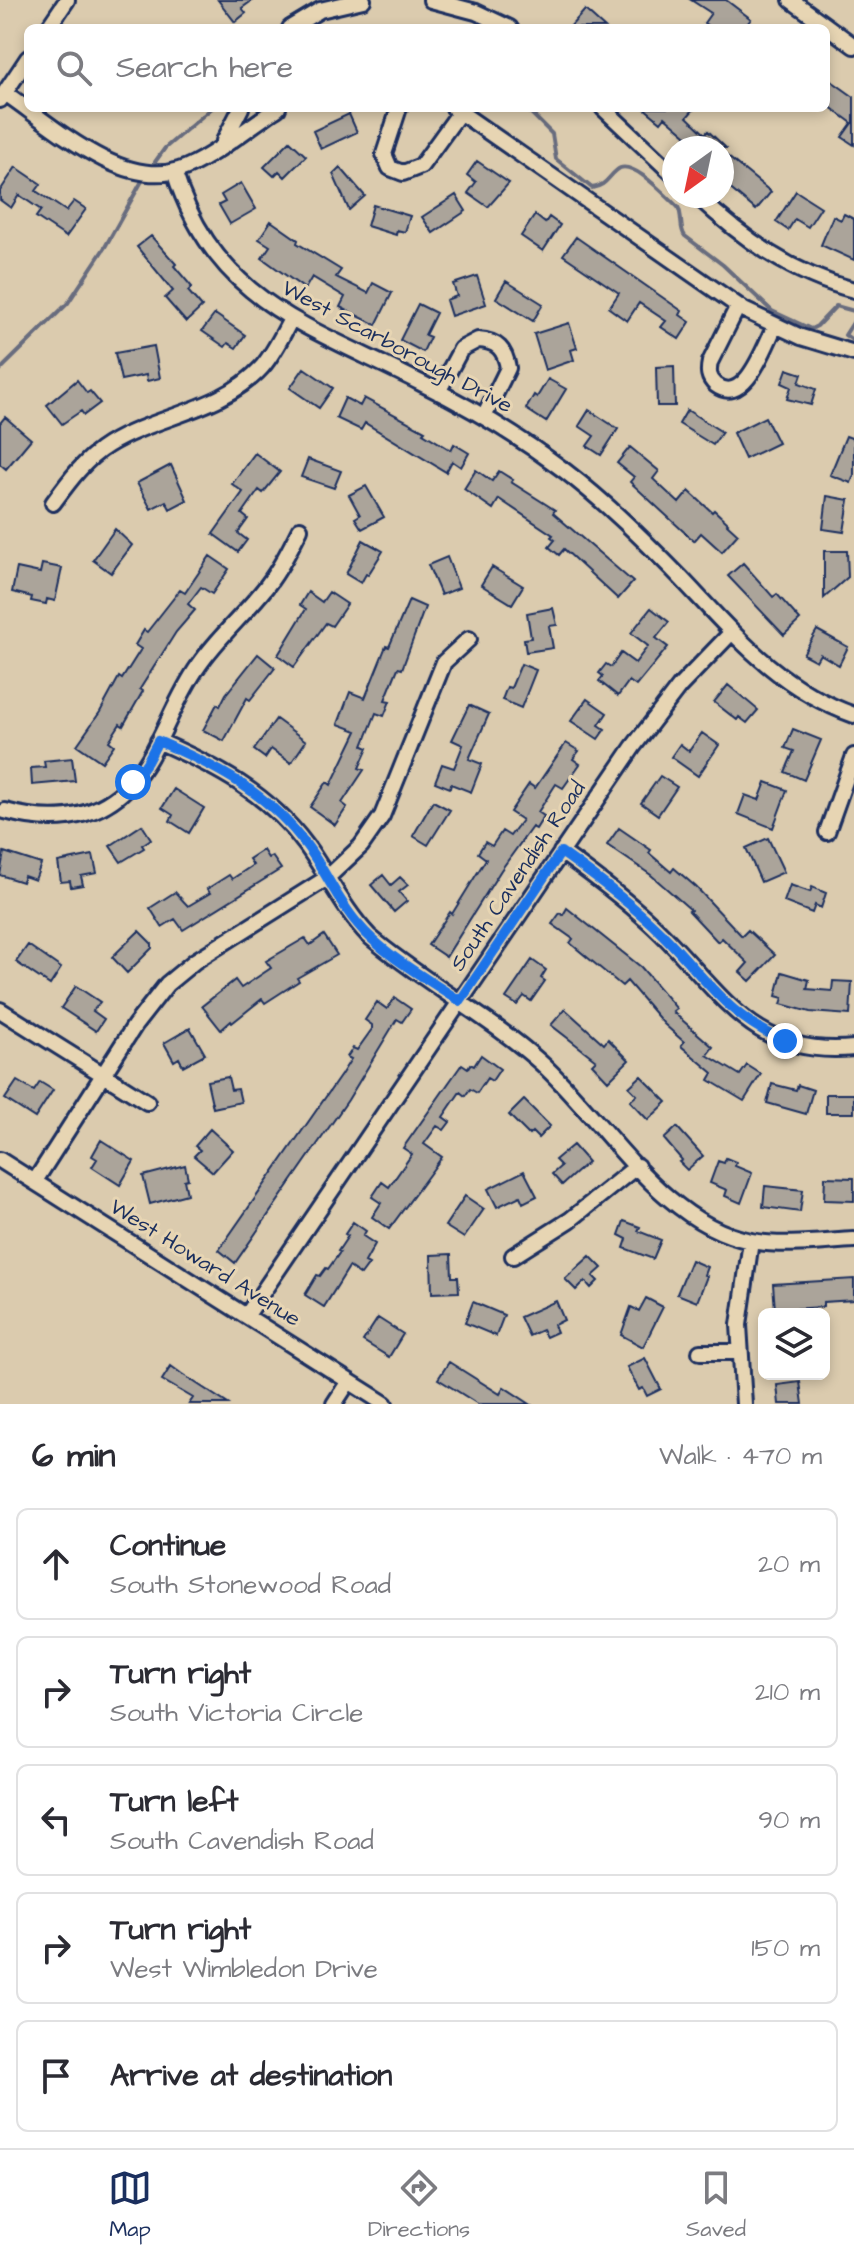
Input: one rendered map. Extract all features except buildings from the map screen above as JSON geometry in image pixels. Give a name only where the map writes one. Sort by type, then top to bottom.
[{"type":"street","points":[[51,24],[67,0]]},
{"type":"street","points":[[297,24],[320,10],[363,0]]},
{"type":"street","points":[[431,0],[476,12],[502,24]]},
{"type":"street","points":[[791,0],[824,24]]},
{"type":"street","points":[[830,28],[854,46]]},
{"type":"street","points":[[24,64],[3,97],[24,110]]},
{"type":"street","points":[[27,112],[120,168],[158,173],[174,171],[196,162],[272,112]]},
{"type":"street","points":[[222,145],[239,112]]},
{"type":"street","points":[[398,112],[384,154],[390,168],[403,173],[421,166],[456,112]]},
{"type":"street","points":[[460,112],[738,306],[801,337],[854,353]]},
{"type":"street","points":[[607,112],[662,164]]},
{"type":"street","name":"West Scarborough Drive","points":[[174,171],[195,224],[219,260],[257,298],[291,319],[484,417],[566,472],[607,505],[764,664],[814,699],[854,715]]},
{"type":"street","points":[[710,208],[733,229],[777,259],[854,290]]},
{"type":"street","points":[[738,306],[708,370],[711,379],[723,389],[734,390],[746,381],[775,326]]},
{"type":"street","points":[[53,503],[91,457],[109,444],[222,397],[260,369],[275,350],[291,319]]},
{"type":"street","points":[[438,392],[461,349],[478,340],[494,343],[503,351],[508,368],[484,417]]},
{"type":"street","points":[[5,811],[44,820],[66,818],[99,807],[133,782],[200,663],[265,588],[300,529]]},
{"type":"street","name":"South Cavendish Road","points":[[247,1315],[658,713],[732,632]]},
{"type":"street","points":[[35,1181],[146,1009],[178,974],[327,878],[361,846],[382,816],[444,662],[469,639]]},
{"type":"street","points":[[158,741],[211,764],[255,793],[297,833],[355,921],[369,936],[540,1062],[575,1095],[672,1202],[690,1216],[722,1232],[751,1241],[798,1244],[854,1240]]},
{"type":"street","points":[[827,832],[854,756]]},
{"type":"street","points":[[561,852],[641,914],[724,1003],[759,1030],[802,1045],[838,1050],[854,1048]]},
{"type":"street","points":[[0,1010],[147,1102]]},
{"type":"street","name":"West Howard Avenue","points":[[0,1160],[385,1404]]},
{"type":"street","points":[[513,1256],[570,1220],[637,1166]]},
{"type":"street","points":[[744,1404],[739,1352],[742,1291],[751,1241]]},
{"type":"street","points":[[700,1352],[739,1352]]},
{"type":"street","points":[[334,1404],[349,1381]]},
{"type":"waterway","points":[[155,162],[165,148],[207,112]]},
{"type":"waterway","points":[[530,112],[552,134],[556,159],[592,188],[603,184],[623,167],[648,180],[678,207],[685,236],[723,265],[772,311],[811,329],[836,306],[854,311]]},
{"type":"waterway","points":[[0,370],[68,303],[105,247],[142,181]]},
{"type":"waterway","points":[[854,321],[845,335],[854,341]]},
{"type":"route","points":[[133,782],[158,741],[211,764],[238,780],[279,813],[297,833],[355,921],[369,936],[460,1001],[561,852],[600,879],[641,914],[734,1012],[759,1030],[785,1041]]}]
